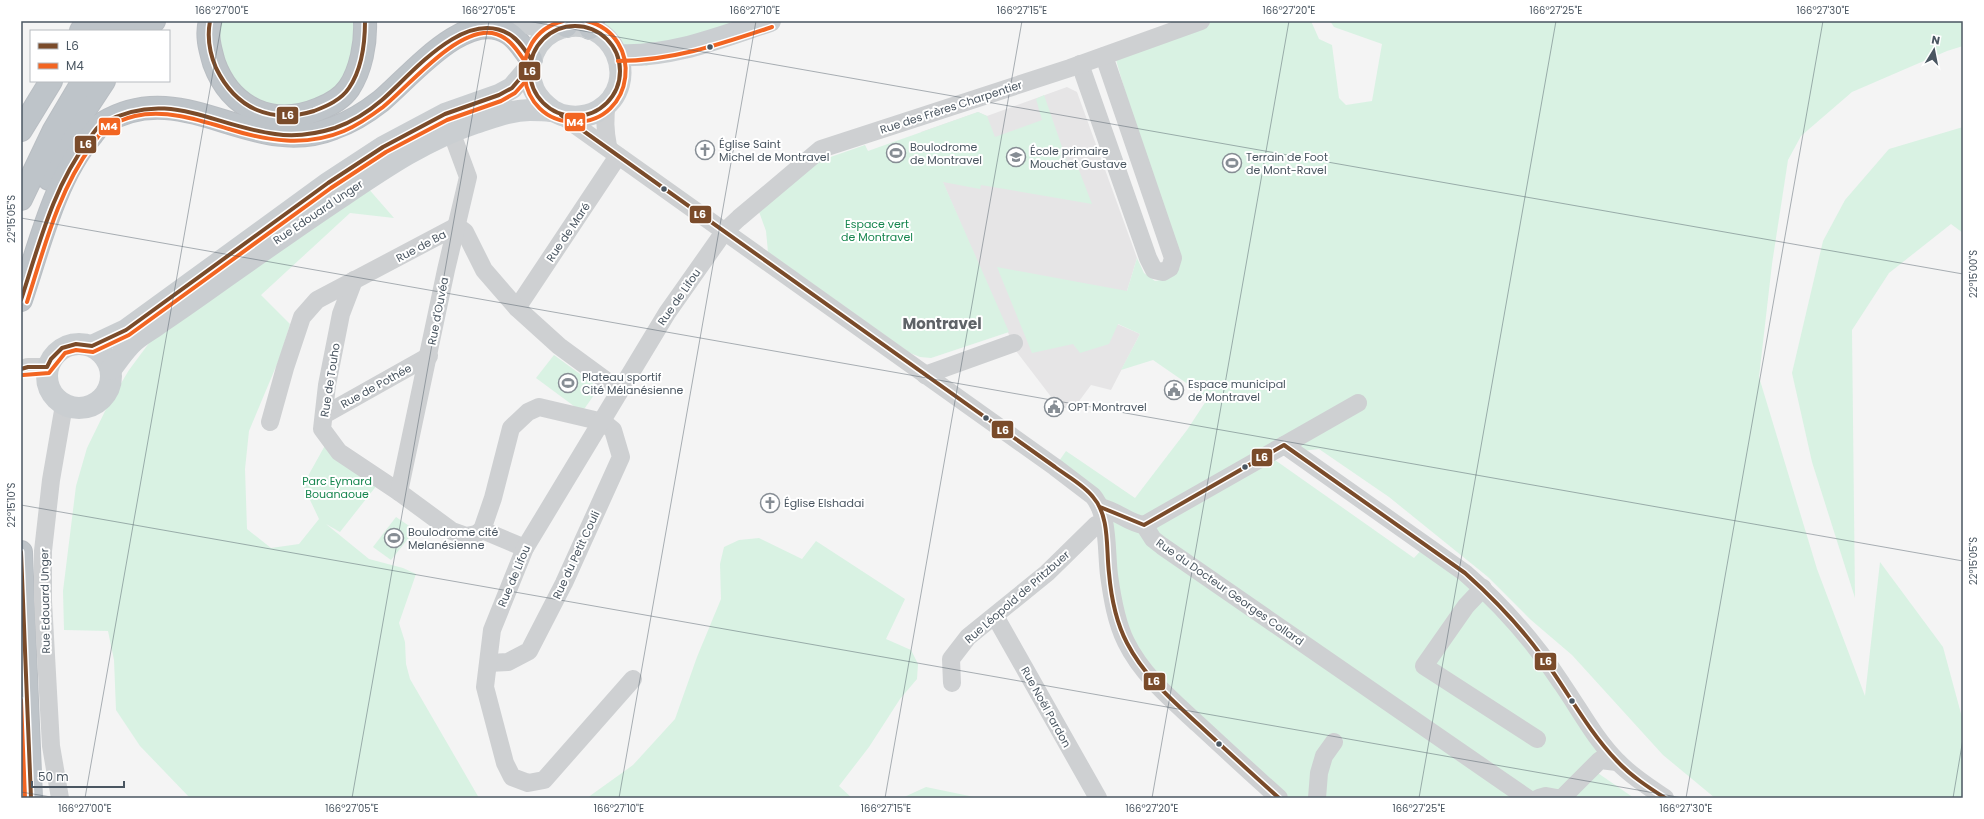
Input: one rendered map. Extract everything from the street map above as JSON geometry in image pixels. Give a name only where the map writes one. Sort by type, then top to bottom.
[{"type":"highway","points":[[82,30],[88,21]]},
{"type":"highway","points":[[101,30],[107,21]]},
{"type":"highway","points":[[121,30],[129,21]]},
{"type":"highway","points":[[146,30],[154,21]]},
{"type":"highway","points":[[210,21],[208,30],[211,52],[218,73],[230,92],[242,103],[262,114],[287,117],[306,114],[327,106],[340,98],[349,89],[363,51],[365,21]]},
{"type":"highway","points":[[212,117],[283,126],[324,122],[338,114],[352,104],[368,81],[376,57],[378,38],[376,21]]},
{"type":"highway","points":[[21,300],[59,189],[78,150],[102,123],[133,109],[152,107],[190,110],[263,134],[288,137],[314,135],[355,118],[380,102],[445,43],[460,34],[477,29],[489,28],[508,33],[530,63]]},
{"type":"highway","points":[[21,130],[50,82]]},
{"type":"highway","points":[[21,181],[37,139],[68,82]]},
{"type":"highway","points":[[21,199],[54,130],[82,82]]},
{"type":"highway","points":[[21,286],[32,228],[45,187],[66,139],[103,82]]},
{"type":"highway","points":[[21,552],[31,798]]},
{"type":"main road","points":[[521,21],[540,27],[592,24],[609,40],[618,55],[621,68],[619,82],[615,94],[607,104],[597,111],[586,115],[574,117],[557,113],[542,103],[534,92],[530,80],[530,63],[536,46],[545,36],[564,26]]},
{"type":"main road","points":[[618,55],[642,56],[661,54],[770,21]]},
{"type":"main road","points":[[619,82],[661,54]]},
{"type":"main road","name":"Rue Edouard Unger","points":[[92,346],[107,341],[126,330],[328,183],[383,147],[445,114],[499,95],[512,88],[530,63]]},
{"type":"main road","name":"Rue Edouard Unger","points":[[111,369],[134,341],[284,235],[419,146],[451,131],[510,112],[529,110],[557,113]]},
{"type":"main road","points":[[76,344],[92,346],[104,356],[111,369],[112,379],[109,389],[103,398],[94,405],[84,408],[74,408],[64,405],[55,398],[49,389],[46,378],[47,367],[51,359],[62,348],[76,344]]},
{"type":"street","name":"Rue des Frères Charpentier","points":[[724,232],[821,149],[1104,56],[1201,21]]},
{"type":"street","points":[[1080,64],[1148,258],[1154,270],[1163,272],[1170,268],[1173,258],[1104,56]]},
{"type":"street","points":[[607,104],[604,118],[604,132],[613,151]]},
{"type":"street","points":[[557,113],[613,151],[724,232],[1055,467],[1093,496],[1102,516],[1109,577],[1117,619],[1126,643],[1141,667],[1172,701],[1279,798]]},
{"type":"street","name":"Rue d'Ouvéa","points":[[399,492],[446,270],[468,177],[451,131]]},
{"type":"street","name":"Rue de Maré","points":[[518,308],[613,151]]},
{"type":"street","name":"Rue de Ba","points":[[270,422],[285,368],[302,317],[316,300],[457,226],[465,232],[484,270],[518,308],[559,346],[619,390]]},
{"type":"street","name":"Rue de Lifou","points":[[633,679],[544,780],[528,784],[512,777],[505,763],[485,687],[489,663],[488,648],[492,630],[525,548],[603,422],[619,390],[667,313],[724,232]]},
{"type":"street","name":"Rue de Touho","points":[[354,280],[341,314],[327,385],[322,429],[339,452],[399,492],[452,532],[466,536],[476,534],[482,530]]},
{"type":"street","points":[[925,375],[1014,343]]},
{"type":"street","name":"Rue de Pothée","points":[[324,415],[429,356]]},
{"type":"street","points":[[21,369],[28,367],[47,367]]},
{"type":"street","points":[[1102,516],[1115,511],[1132,522],[1144,525],[1358,403]]},
{"type":"street","name":"Rue Edouard Unger","points":[[60,798],[51,739],[43,601],[43,551],[51,480],[64,405]]},
{"type":"street","points":[[525,548],[482,530],[493,498],[511,428],[528,412],[540,407],[603,422]]},
{"type":"street","name":"Rue du Petit Couli","points":[[489,663],[508,662],[529,651],[564,583],[621,457],[613,430],[603,422]]},
{"type":"street","points":[[1284,445],[1465,573],[1483,588],[1502,607],[1530,640],[1561,682],[1603,745],[1617,762],[1665,798]]},
{"type":"street","name":"Rue Léopold de Pritzbuer","points":[[952,683],[951,659],[968,637],[1047,573],[1096,525],[1102,516]]},
{"type":"street","name":"Rue du Docteur Georges Collard","points":[[1144,525],[1153,539],[1162,546],[1527,798]]},
{"type":"street","points":[[1483,588],[1466,606],[1424,666],[1537,739]]},
{"type":"street","name":"Rue Noël Pardon","points":[[995,616],[1098,798]]},
{"type":"street","points":[[1317,798],[1319,773],[1322,762],[1324,756],[1334,742]]},
{"type":"street","points":[[1562,798],[1600,760],[1617,762]]},
{"type":"street","points":[[1539,798],[1546,796],[1557,798]]},
{"type":"shaded area","points":[[1067,87],[1077,92],[1137,258],[1117,324],[1140,334],[1111,390],[1091,385],[1071,412],[1052,398],[1016,351],[921,132],[978,112],[987,116]]},
{"type":"green space","points":[[210,21],[365,21],[355,77],[306,114],[230,92]]},
{"type":"green space","points":[[590,21],[784,21],[646,66],[601,22]]},
{"type":"green space","points":[[1201,21],[1311,21],[1319,39],[1332,45],[1339,98],[1346,105],[1372,101],[1382,44],[1334,27],[1330,21],[1963,21],[1963,46],[1947,51],[1852,92],[1801,136],[1788,160],[1772,264],[1759,377],[1817,569],[1865,696],[1880,562],[1943,647],[1963,721],[1963,798],[1715,798],[1663,755],[1572,655],[1531,620],[1488,577],[1389,497],[1319,449],[1268,455],[1414,558],[1425,546],[1465,573],[1603,745],[1592,769],[1634,798],[1279,798],[1127,643],[1103,515],[1055,467],[1066,451],[1135,498],[1187,430],[1208,398],[1153,360],[1121,370],[1140,334],[1118,324],[1109,344],[1080,353],[1073,344],[1032,353],[997,267],[1127,291],[1137,258],[1144,273],[1155,281],[1167,279],[1177,272],[1114,53]]},
{"type":"green space","name":"Espace vert de Montravel","points":[[1044,95],[1069,167],[1077,165],[1092,204],[981,185],[980,189],[943,182],[1009,332],[931,358],[920,357],[910,353],[768,252],[766,231],[758,209],[819,161],[865,145],[868,151],[978,112],[987,116],[995,137],[1042,120],[1036,99]]},
{"type":"green space","points":[[1963,127],[1963,233],[1951,224],[1889,273],[1852,330],[1855,598],[1812,462],[1792,373],[1823,241],[1845,200],[1889,149]]},
{"type":"green space","name":"Parc Eymard Bouanaoue","points":[[367,187],[394,218],[350,213],[261,295],[290,324],[280,357],[249,431],[245,469],[247,529],[271,548],[299,544],[319,519],[303,485],[328,440],[381,480],[340,532],[326,524],[369,559],[403,568],[416,574],[399,623],[405,642],[406,664],[410,679],[479,798],[190,798],[140,746],[116,710],[114,660],[108,631],[64,630],[63,591],[76,486],[87,448],[108,405],[129,370],[155,335]]},
{"type":"green space","name":"Plateau sportif Cité Mélanésienne","points":[[554,355],[599,388],[582,412],[536,378]]},
{"type":"green space","name":"Boulodrome cité Melanésienne","points":[[396,517],[415,530],[391,560],[373,547]]},
{"type":"green space","points":[[759,538],[802,559],[816,541],[905,599],[886,639],[911,650],[918,664],[917,679],[900,699],[869,747],[839,786],[852,798],[587,798],[633,765],[675,719],[697,657],[721,599],[720,564],[724,547],[739,540]]},
{"type":"green space","points":[[926,787],[979,798],[902,798]]},
{"type":"transit line","name":"L6","points":[[210,21],[209,39],[212,57],[224,82],[244,103],[256,110],[283,116],[298,115],[314,111],[333,102],[346,92],[360,65],[365,21]]},
{"type":"transit line","name":"M4","points":[[563,21],[544,30],[532,43],[525,60],[525,77],[530,94],[540,108],[555,118],[575,122],[595,118],[610,108],[620,94],[625,77],[625,60],[618,43],[606,30],[587,21]]},
{"type":"transit line","name":"L6","points":[[566,26],[584,26],[600,33],[613,46],[620,62],[620,71],[620,80],[613,96],[600,109],[584,116],[566,116],[550,109],[537,96],[530,80],[530,62],[537,46],[550,33],[566,26]]},
{"type":"transit line","name":"M4","points":[[618,61],[677,55],[772,27]]},
{"type":"transit line","name":"L6","points":[[21,300],[56,197],[76,159],[95,131],[103,123],[126,113],[148,109],[169,109],[190,112],[252,130],[275,134],[298,135],[313,133],[341,126],[365,113],[382,100],[440,48],[457,37],[474,30],[492,28],[509,34],[524,48],[531,59]]},
{"type":"transit line","name":"M4","points":[[27,302],[53,221],[70,181],[99,135],[115,123],[135,116],[159,114],[182,116],[258,137],[301,141],[315,139],[344,131],[364,120],[394,98],[434,60],[463,40],[478,34],[492,33],[508,40],[526,63]]},
{"type":"transit line","name":"L6","points":[[21,369],[28,367],[47,367],[51,359],[62,348],[76,344],[92,346],[126,330],[328,183],[383,147],[445,114],[499,95],[512,88],[529,68]]},
{"type":"transit line","name":"M4","points":[[23,375],[49,373],[65,353],[76,350],[93,352],[129,335],[331,188],[386,152],[447,120],[501,101],[515,93],[534,72]]},
{"type":"transit line","name":"L6","points":[[561,115],[1085,489],[1098,505],[1105,523],[1108,564],[1113,600],[1123,635],[1134,655],[1150,677],[1169,697],[1279,798]]},
{"type":"transit line","name":"L6","points":[[1100,507],[1144,525],[1284,445],[1465,573],[1475,582],[1496,602],[1533,644],[1606,749],[1628,772],[1665,798]]},
{"type":"transit line","name":"L6","points":[[21,552],[31,798]]},
{"type":"transit line","name":"M4","points":[[21,700],[25,798]]},
{"type":"place","name":"Église Saint Michel de Montravel","points":[[705,150]]},
{"type":"place","name":"Boulodrome de Montravel","points":[[896,153]]},
{"type":"place","name":"École primaire Mouchet Gustave","points":[[1016,157]]},
{"type":"place","name":"Terrain de Foot de Mont-Ravel","points":[[1232,163]]},
{"type":"place","name":"Plateau sportif Cité Mélanésienne","points":[[568,383]]},
{"type":"place","name":"Espace municipal de Montravel","points":[[1174,390]]},
{"type":"place","name":"OPT Montravel","points":[[1054,407]]},
{"type":"place","name":"Église Elshadai","points":[[770,503]]},
{"type":"place","name":"Boulodrome cité Melanésienne","points":[[394,538]]},
{"type":"district","name":"Montravel","points":[[942,323]]}]
